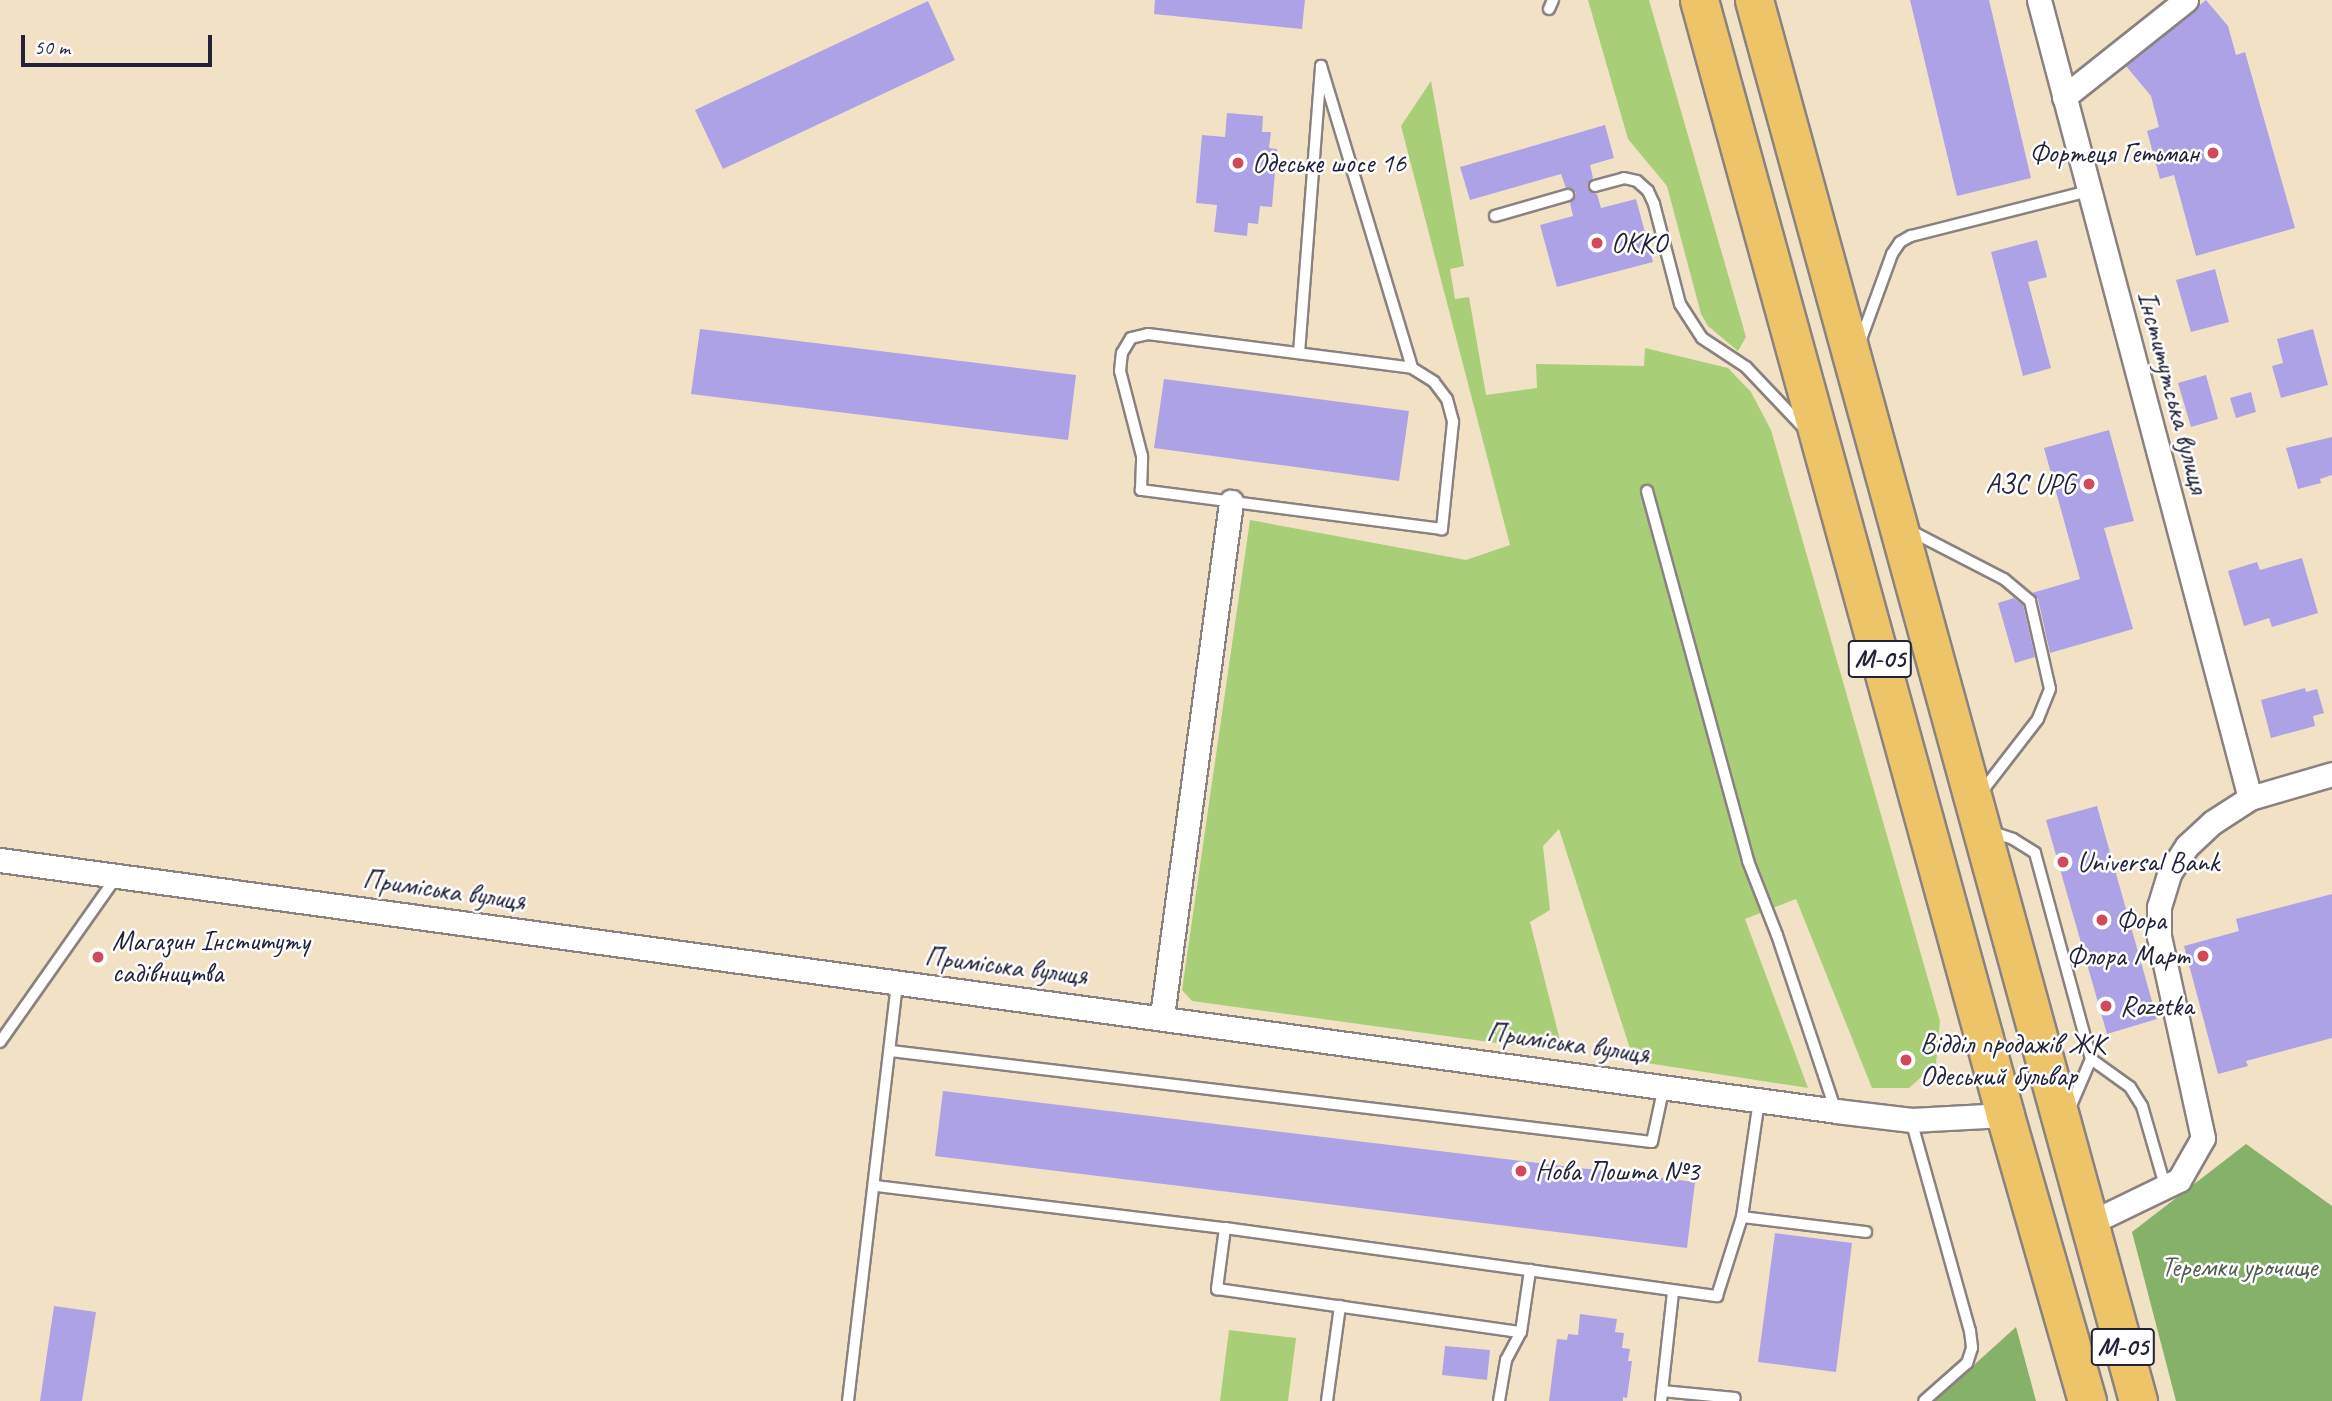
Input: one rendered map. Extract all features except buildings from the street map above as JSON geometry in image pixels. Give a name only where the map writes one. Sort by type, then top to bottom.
[{"type":"highway","name":"М-05","points":[[1699,0],[2005,1115],[2087,1401]]},
{"type":"highway","name":"М-05","points":[[1754,0],[2138,1401]]},
{"type":"street","name":"Інститутська вулиця","points":[[2039,0],[2249,798]]},
{"type":"street","points":[[2064,97],[2186,0]]},
{"type":"street","points":[[1162,1017],[1231,502]]},
{"type":"street","points":[[2090,1223],[2166,1189],[2179,1180],[2203,1138],[2159,937],[2159,907],[2170,872],[2188,846],[2213,822],[2249,798],[2332,774]]},
{"type":"street","name":"Приміська вулиця","points":[[0,859],[1836,1111],[1911,1120],[2005,1115]]},
{"type":"lane","points":[[1299,353],[1321,66],[1412,368]]},
{"type":"lane","points":[[1595,187],[1624,178],[1637,181],[1648,191],[1654,204],[1680,304],[1702,338],[1746,368],[1822,447]]},
{"type":"lane","points":[[1853,361],[1892,254],[1900,242],[1911,236],[2089,191]]},
{"type":"lane","points":[[1495,216],[1568,195]]},
{"type":"lane","points":[[1148,334],[1412,368],[1434,382],[1447,399],[1452,422],[1442,529],[1141,490],[1142,456],[1120,371],[1122,353],[1131,338],[1148,334]]},
{"type":"lane","points":[[1647,491],[1748,860],[1836,1111]]},
{"type":"lane","points":[[1899,525],[2004,579],[2030,601],[2050,690],[2038,719],[1978,815],[2035,853],[2091,1059],[2063,1125]]},
{"type":"lane","points":[[0,1042],[118,875]]},
{"type":"lane","points":[[848,1401],[876,1185],[897,982]]},
{"type":"lane","points":[[891,1051],[1653,1142],[1664,1086]]},
{"type":"lane","points":[[2091,1059],[2130,1087],[2142,1106],[2166,1189]]},
{"type":"lane","points":[[876,1185],[1225,1228],[1717,1296],[1742,1217],[1759,1100]]},
{"type":"lane","points":[[1911,1120],[1966,1317],[1972,1348],[1967,1363],[1924,1401]]},
{"type":"lane","points":[[1742,1217],[1866,1232]]},
{"type":"lane","points":[[1225,1228],[1217,1289],[1521,1332]]},
{"type":"lane","points":[[1499,1401],[1506,1360],[1521,1332],[1530,1270]]},
{"type":"lane","points":[[1673,1292],[1662,1396],[1735,1398]]},
{"type":"lane","points":[[1327,1401],[1340,1307]]},
{"type":"green space","points":[[1588,0],[1649,0],[1746,337],[1738,351],[1708,326],[1701,314],[1667,186],[1628,139]]},
{"type":"green space","points":[[1431,81],[1464,266],[1450,269],[1455,299],[1469,297],[1486,395],[1537,388],[1536,364],[1644,366],[1645,348],[1728,368],[1751,392],[1771,430],[1940,1021],[1936,1064],[1909,1088],[1872,1088],[1796,899],[1745,919],[1808,1088],[1634,1061],[1559,829],[1543,846],[1550,910],[1530,922],[1563,1052],[1192,1001],[1182,990],[1250,520],[1466,560],[1510,545],[1401,126]]},
{"type":"green space","name":"Теремки урочище","points":[[2246,1144],[2332,1206],[2332,1401],[2176,1401],[2132,1232]]},
{"type":"green space","points":[[2016,1327],[2036,1401],[1934,1401]]},
{"type":"green space","points":[[1229,1330],[1296,1338],[1288,1401],[1220,1401]]},
{"type":"place","name":"Фортеця Гетьман","points":[[2213,153]]},
{"type":"place","name":"Одеське шосе 16","points":[[1238,163]]},
{"type":"place","name":"ОККО","points":[[1597,243]]},
{"type":"place","name":"АЗС UPG","points":[[2089,484]]},
{"type":"place","name":"Universal Bank","points":[[2063,862]]},
{"type":"place","name":"Фора","points":[[2102,920]]},
{"type":"place","name":"Флора Март","points":[[2203,956]]},
{"type":"place","name":"Магазин Інституту садівництва","points":[[98,957]]},
{"type":"place","name":"Rozetka","points":[[2106,1006]]},
{"type":"place","name":"Відділ продажів ЖК Одеський бульвар","points":[[1906,1060]]},
{"type":"place","name":"Нова Пошта №3","points":[[1521,1171]]}]
